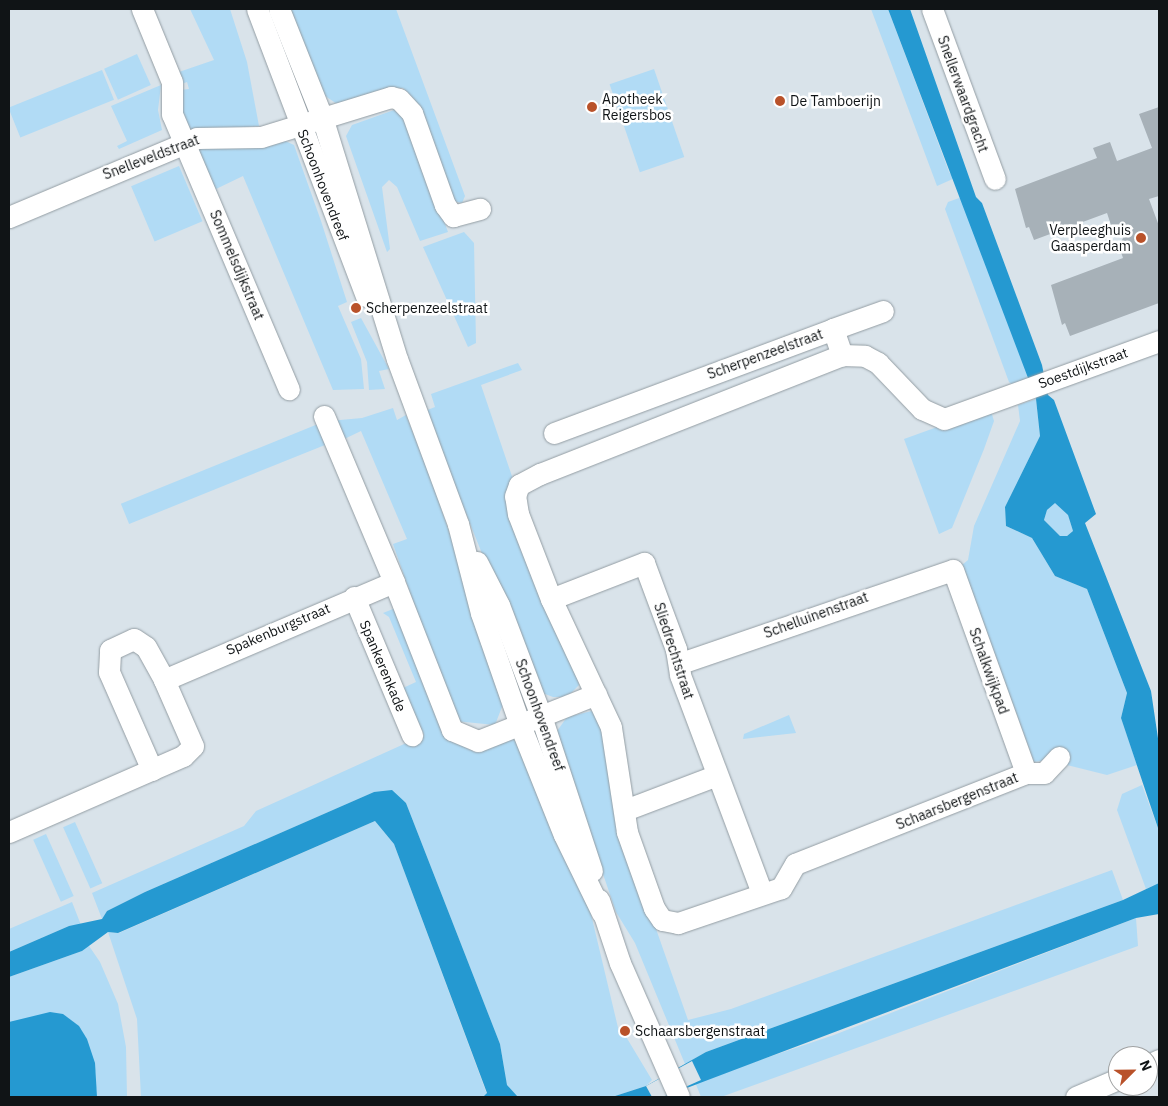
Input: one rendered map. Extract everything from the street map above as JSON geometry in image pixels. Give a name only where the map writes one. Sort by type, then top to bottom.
[{"type":"street","name":"Sommelsdijkstraat","points":[[142,9],[172,82],[172,114],[289,388]]},
{"type":"street","name":"Schoonhovendreef","points":[[257,9],[368,302],[397,359]]},
{"type":"street","name":"Schoonhovendreef","points":[[279,9],[322,117],[397,359],[458,524],[481,613],[520,725],[564,835],[602,913],[677,1089]]},
{"type":"street","name":"Snellerwaardgracht","points":[[932,9],[995,179]]},
{"type":"street","name":"Snelleveldstraat","points":[[9,217],[183,142],[205,136],[252,139],[385,98],[399,99],[412,113],[445,205],[453,216],[480,209]]},
{"type":"street","name":"Scherpenzeelstraat","points":[[554,433],[883,311]]},
{"type":"street","name":"Scherpenzeelstraat","points":[[833,329],[842,355]]},
{"type":"street","name":"Soestdijkstraat","points":[[1014,393],[1159,341]]},
{"type":"street","name":"Scherpenzeelstraat","points":[[596,694],[551,599],[518,514],[515,496],[519,485],[842,355],[865,356],[878,363],[922,409],[944,420],[1014,393]]},
{"type":"street","name":"Scherpenzeelstraat","points":[[698,379],[710,407]]},
{"type":"street","points":[[626,406],[637,436]]},
{"type":"street","points":[[324,416],[394,582],[452,730],[478,741],[596,694]]},
{"type":"street","name":"Schoonhovendreef","points":[[458,524],[499,606],[542,716],[581,830],[602,913]]},
{"type":"street","name":"Sliedrechtstraat","points":[[551,599],[644,563],[680,663],[680,675],[762,893]]},
{"type":"street","name":"Schelluinenstraat","points":[[680,663],[953,570]]},
{"type":"street","name":"Schalkwijkpad","points":[[953,570],[1026,773]]},
{"type":"street","name":"Spakenburgstraat","points":[[164,680],[394,582]]},
{"type":"street","name":"Spankerenkade","points":[[354,598],[412,735]]},
{"type":"street","points":[[9,832],[152,770],[183,756],[192,746],[164,680],[146,647],[134,639],[110,650],[109,672],[152,770]]},
{"type":"street","name":"Schaarsbergenstraat","points":[[596,694],[611,727],[627,832],[654,908],[662,920],[678,923],[781,888],[795,864],[1026,773],[1044,773],[1059,758]]},
{"type":"street","points":[[624,810],[717,775]]},
{"type":"street","points":[[1076,1097],[1108,1083]]},
{"type":"shaded area","points":[[190,9],[230,9],[247,62],[259,126],[190,131],[180,119],[181,90],[189,89],[187,82],[179,85],[176,73],[214,60]]},
{"type":"shaded area","points":[[283,9],[396,9],[465,196],[462,203],[453,201],[414,99],[403,88],[390,88],[337,104],[321,93]]},
{"type":"shaded area","points":[[871,9],[888,9],[949,172],[955,178],[937,186]]},
{"type":"shaded area","points":[[137,54],[151,85],[118,100],[104,69]]},
{"type":"shaded area","points":[[654,69],[684,157],[640,172],[610,84]]},
{"type":"shaded area","points":[[102,70],[114,100],[20,138],[9,108]]},
{"type":"shaded area","points":[[161,85],[158,110],[162,130],[119,149],[117,146],[127,141],[111,106]]},
{"type":"shaded area","points":[[397,109],[407,119],[448,232],[420,241],[397,187],[389,180],[382,187],[390,249],[387,252],[346,136],[352,125]]},
{"type":"shaded area","points":[[281,139],[294,145],[321,221],[347,302],[338,306],[361,359],[364,389],[333,390],[243,176],[216,189],[220,200],[198,152],[203,142],[214,141],[252,148]]},
{"type":"shaded area","points":[[179,166],[202,221],[155,242],[131,186]]},
{"type":"shaded area","points":[[962,197],[1030,380],[1014,386],[1009,382],[945,209],[948,202]]},
{"type":"shaded area","points":[[464,232],[474,243],[476,343],[468,347],[423,247]]},
{"type":"shaded area","points":[[361,318],[389,369],[379,371],[385,389],[369,390],[367,362],[351,322]]},
{"type":"shaded area","points":[[518,363],[522,370],[481,385],[577,668],[579,685],[567,697],[553,697],[537,691],[425,411],[435,407],[431,394]]},
{"type":"shaded area","points":[[1036,399],[1040,436],[1005,507],[1006,526],[1032,538],[1055,576],[1087,589],[1127,693],[1121,718],[1137,765],[1107,775],[1047,760],[1034,762],[962,565],[968,560],[974,526],[1020,421],[1018,405]]},
{"type":"shaded area","points":[[393,408],[397,420],[406,415],[433,484],[505,699],[495,725],[455,721],[393,544],[407,539],[361,431],[338,442],[329,421],[362,418]]},
{"type":"shaded area","points":[[990,408],[994,421],[984,449],[952,528],[939,534],[904,439]]},
{"type":"shaded area","points":[[323,422],[331,442],[129,524],[121,504]]},
{"type":"shaded area","points":[[1055,502],[1068,515],[1073,531],[1067,536],[1060,536],[1044,520],[1047,510]]},
{"type":"shaded area","points":[[398,607],[447,737],[470,750],[503,734],[522,744],[590,910],[620,1036],[625,1035],[652,1080],[646,1086],[612,1097],[518,1097],[507,1085],[500,1044],[406,803],[374,792],[145,892],[107,911],[102,919],[92,893],[244,826],[256,811],[424,735],[403,688],[416,682],[389,617],[383,613]]},
{"type":"shaded area","points":[[596,710],[642,889],[688,1020],[731,1009],[1112,870],[1123,900],[706,1052],[685,1064],[635,943],[616,912],[555,734],[567,717]]},
{"type":"shaded area","points":[[789,715],[796,733],[743,739],[744,734]]},
{"type":"shaded area","points":[[1142,785],[1159,831],[1159,883],[1146,889],[1117,810],[1122,794]]},
{"type":"shaded area","points":[[375,821],[394,844],[488,1097],[141,1097],[137,1019],[108,932],[119,933]]},
{"type":"shaded area","points":[[75,822],[102,883],[90,888],[63,827]]},
{"type":"shaded area","points":[[46,834],[74,896],[61,902],[33,840]]},
{"type":"shaded area","points":[[72,902],[81,925],[69,926],[9,952],[9,929]]},
{"type":"shaded area","points":[[1136,918],[1138,946],[721,1097],[701,1097],[695,1082],[834,1035]]},
{"type":"shaded area","points":[[87,943],[100,962],[118,1004],[126,1047],[127,1097],[24,1097],[9,1077],[9,977],[82,951]]},
{"type":"water","points":[[888,9],[910,9],[976,197],[982,203],[1042,365],[1048,395],[1054,400],[1096,514],[1085,523],[1151,691],[1159,745],[1159,831],[1121,718],[1127,693],[1087,589],[1055,576],[1032,538],[1006,526],[1005,507],[1040,436],[1036,399]],"holes":[[[1055,503],[1068,515],[1073,531],[1067,536],[1060,536],[1044,520],[1047,510]]]},
{"type":"water","points":[[392,790],[406,803],[500,1044],[507,1085],[518,1097],[483,1097],[487,1093],[394,844],[375,821],[118,933],[108,932],[82,951],[9,977],[9,952],[69,926],[102,919],[107,911],[145,892],[374,792]]},
{"type":"water","points":[[1159,883],[1159,914],[1136,918],[663,1097],[612,1097],[646,1086],[706,1052],[1123,900]]},
{"type":"water","points":[[50,1012],[63,1014],[79,1026],[87,1039],[95,1063],[97,1097],[9,1097],[9,1022]]},
{"type":"pier","points":[[692,1061],[701,1080],[663,1097],[652,1097],[646,1086]]},
{"type":"building","name":"Verpleeghuis Gaasperdam","points":[[1159,107],[1159,196],[1149,199],[1159,226],[1159,303],[1070,336],[1065,323],[1062,325],[1051,285],[1123,258],[1119,246],[1126,232],[1111,225],[1107,213],[1034,240],[1029,227],[1026,228],[1015,189],[1097,158],[1093,148],[1110,142],[1117,161],[1152,148],[1139,114]]},
{"type":"place","name":"De Tamboerijn","points":[[780,101]]},
{"type":"place","name":"Apotheek Reigersbos","points":[[592,107]]},
{"type":"place","name":"Verpleeghuis Gaasperdam","points":[[1141,238]]},
{"type":"place","name":"Scherpenzeelstraat","points":[[356,308]]},
{"type":"place","name":"Schaarsbergenstraat","points":[[625,1031]]}]
